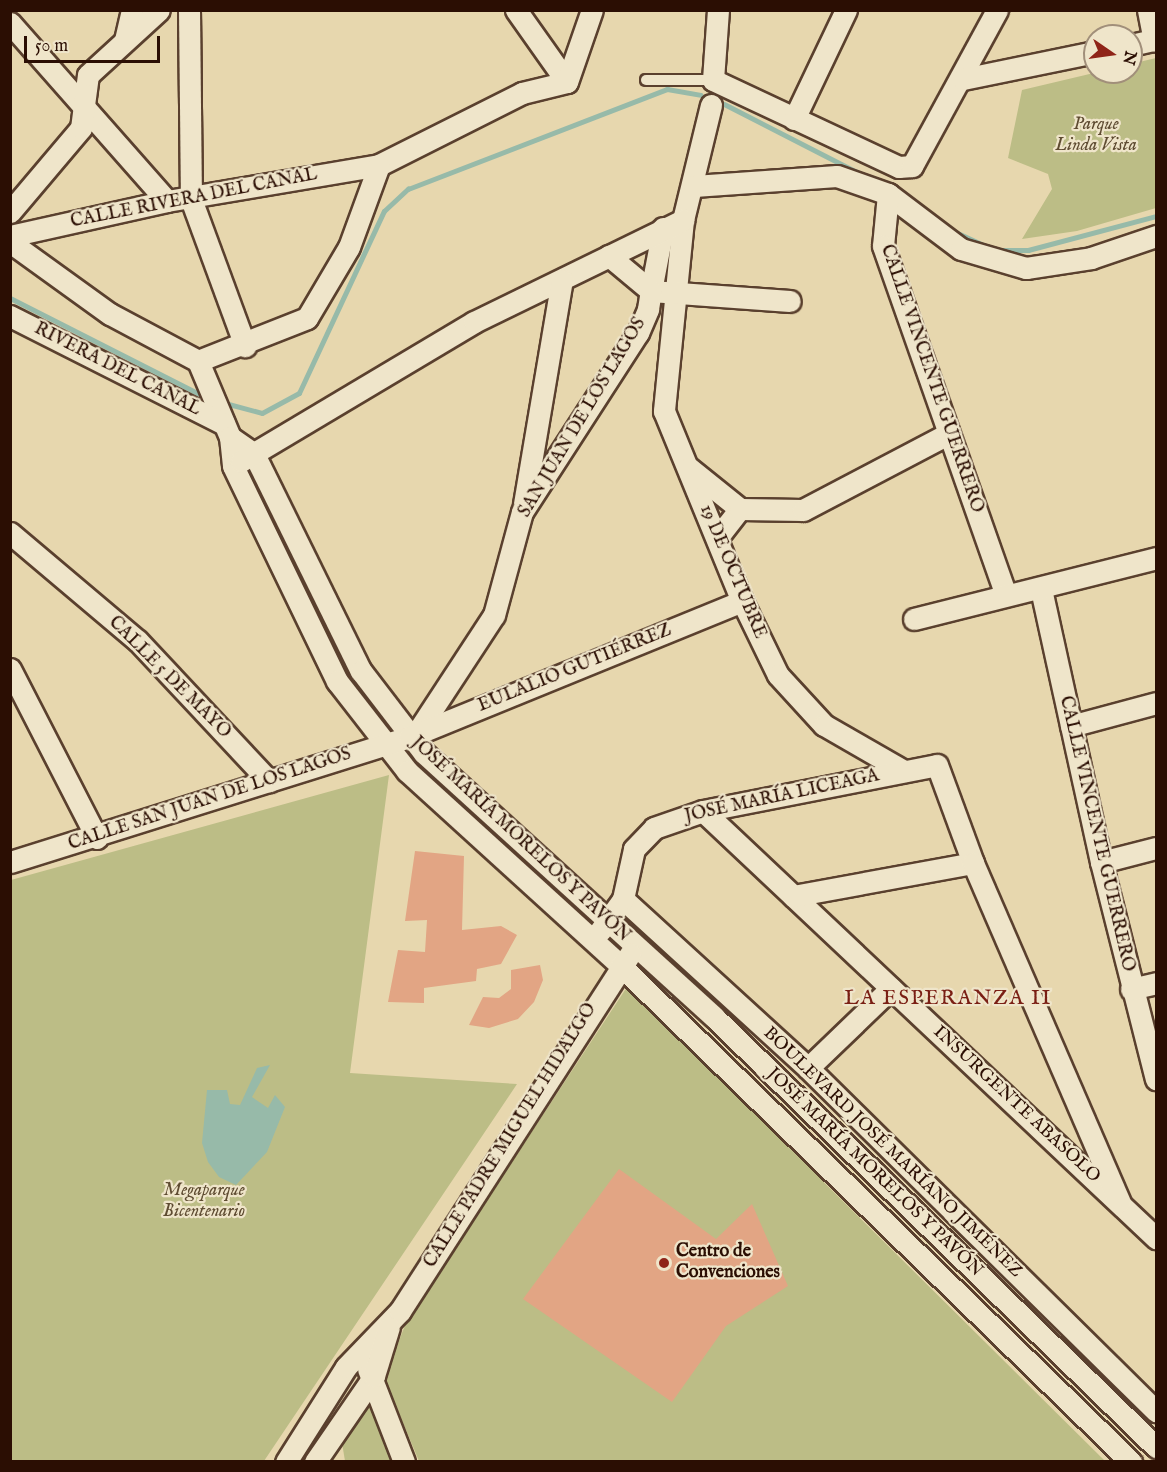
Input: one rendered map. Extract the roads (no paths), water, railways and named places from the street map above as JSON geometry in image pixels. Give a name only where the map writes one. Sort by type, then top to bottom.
[{"type":"street","points":[[125,40],[132,10]]},
{"type":"street","points":[[10,212],[81,128],[88,75],[159,10]]},
{"type":"street","points":[[189,10],[191,199],[245,346]]},
{"type":"street","points":[[516,10],[567,82]]},
{"type":"street","points":[[567,82],[592,10]]},
{"type":"street","points":[[718,10],[713,80],[899,167],[912,166],[963,79],[997,10]]},
{"type":"street","points":[[794,119],[846,10]]},
{"type":"street","points":[[1148,10],[1155,40]]},
{"type":"street","points":[[10,23],[167,201]]},
{"type":"street","points":[[963,79],[1083,54]]},
{"type":"street","name":"CALLE RIVERA DEL CANAL","points":[[10,236],[167,201],[191,199],[379,165],[522,93],[567,82]]},
{"type":"street","name":"19 DE OCTUBRE","points":[[711,105],[694,186],[683,220],[672,304],[664,411],[742,601],[778,675],[824,725],[904,771]]},
{"type":"street","points":[[201,370],[245,346],[308,318],[349,247],[379,165]]},
{"type":"street","points":[[694,186],[837,176],[888,194],[962,249],[1026,268],[1091,258],[1156,236]]},
{"type":"street","name":"CALLE VINCENTE GUERRERO","points":[[888,194],[883,246],[1006,595]]},
{"type":"street","points":[[233,466],[474,322],[683,220]]},
{"type":"street","name":"SAN JUAN DE LOS LAGOS","points":[[413,736],[494,615],[522,512],[638,333],[651,291],[663,228]]},
{"type":"street","points":[[10,242],[110,314],[201,370],[225,427]]},
{"type":"street","points":[[609,256],[651,291],[672,304],[790,301]]},
{"type":"street","points":[[522,512],[562,280]]},
{"type":"street","name":"RIVERA DEL CANAL","points":[[10,316],[225,427]]},
{"type":"street","name":"JOSÉ MARÍA MORELOS Y PAVÓN","points":[[225,427],[254,454],[361,671],[413,736],[1156,1447]]},
{"type":"street","name":"JOSÉ MARÍA MORELOS Y PAVÓN","points":[[225,427],[233,466],[337,681],[406,771],[591,942],[620,965],[1131,1461]]},
{"type":"street","points":[[687,466],[740,509],[803,510],[948,434]]},
{"type":"street","points":[[717,538],[740,509]]},
{"type":"street","name":"CALLE 5 DE MAYO","points":[[10,533],[138,642],[269,781]]},
{"type":"street","points":[[914,619],[1006,595],[1041,589],[1156,558]]},
{"type":"street","name":"CALLE VINCENTE GUERRERO","points":[[1041,589],[1101,862],[1131,989],[1156,1078]]},
{"type":"street","name":"EULALIO GUTIÉRREZ","points":[[413,736],[742,601]]},
{"type":"street","points":[[10,669],[97,838]]},
{"type":"street","points":[[1071,726],[1156,703]]},
{"type":"street","name":"CALLE SAN JUAN DE LOS LAGOS","points":[[10,862],[97,838],[383,743],[413,736]]},
{"type":"street","name":"JOSÉ MARÍA LICEAGA","points":[[591,942],[623,899],[634,849],[654,828],[703,811],[937,765],[973,864]]},
{"type":"street","name":"INSURGENTE ABASOLO","points":[[703,811],[1120,1202]]},
{"type":"street","points":[[1101,862],[1156,848]]},
{"type":"street","points":[[793,896],[973,864],[1120,1202],[1156,1238]]},
{"type":"street","name":"BOULEVARD JOSÉ MARÍANO JIMÉNEZ","points":[[623,899],[808,1068],[1156,1411]]},
{"type":"street","name":"CALLE PADRE MIGUEL HIDALGO","points":[[315,1461],[374,1376],[389,1327],[620,965],[636,947]]},
{"type":"street","points":[[1131,989],[1156,983]]},
{"type":"street","points":[[808,1068],[891,988]]},
{"type":"street","name":"CALLE PADRE MIGUEL HIDALGO","points":[[286,1461],[357,1354],[389,1327]]},
{"type":"street","points":[[357,1354],[374,1376],[404,1461]]},
{"type":"street","points":[[332,1436],[336,1461]]},
{"type":"lane","points":[[646,80],[713,80]]},
{"type":"waterway","points":[[221,402],[262,413],[299,393],[384,211],[408,189],[667,89],[700,95]]},
{"type":"waterway","points":[[724,104],[861,174]]},
{"type":"waterway","points":[[1001,250],[1028,250],[1156,216]]},
{"type":"waterway","points":[[951,230],[986,246]]},
{"type":"waterway","points":[[10,298],[207,398]]},
{"type":"place","name":"Centro de Convenciones","points":[[664,1263]]},
{"type":"district","name":"LA ESPERANZA II","points":[[948,999]]},
{"type":"park label","name":"Parque Linda Vista","points":[[1096,136]]},
{"type":"park label","name":"Megaparque Bicentenario","points":[[204,1202]]}]
